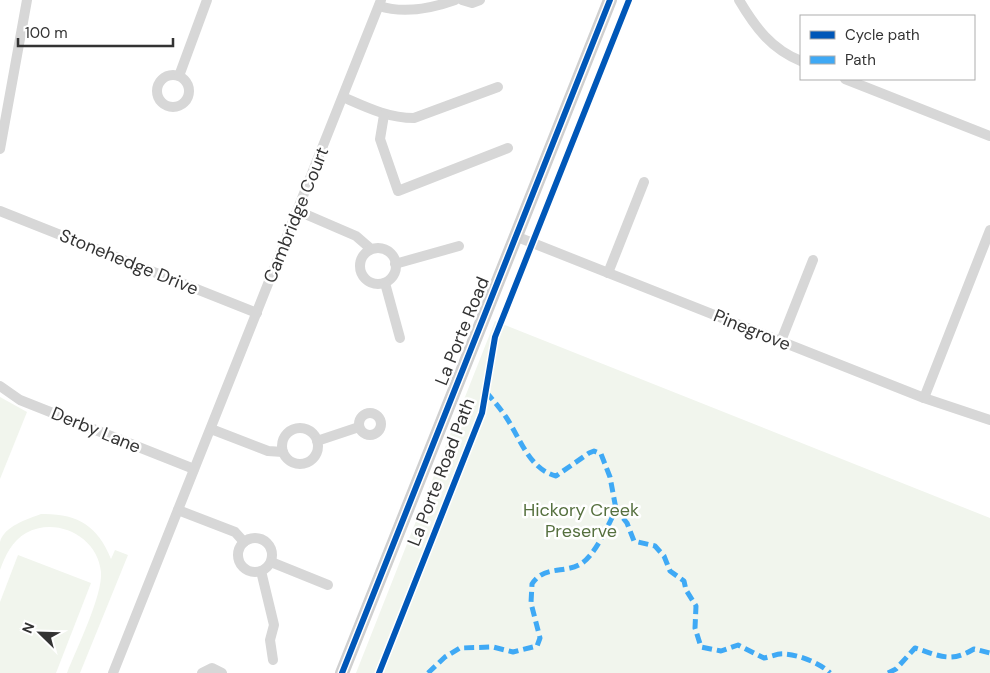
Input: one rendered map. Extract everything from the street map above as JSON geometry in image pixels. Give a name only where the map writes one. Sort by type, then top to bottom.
[{"type":"street","points":[[0,149],[27,0]]},
{"type":"street","points":[[179,76],[207,0]]},
{"type":"street","points":[[380,3],[401,11],[436,7],[455,0]]},
{"type":"street","points":[[462,0],[472,3],[480,0]]},
{"type":"street","name":"La Porte Road","points":[[342,673],[610,0]]},
{"type":"street","points":[[739,0],[768,42],[784,53],[800,61]]},
{"type":"street","name":"Cambridge Court","points":[[114,673],[380,3]]},
{"type":"street","points":[[848,80],[990,136]]},
{"type":"street","points":[[343,97],[384,115],[414,118],[498,87]]},
{"type":"street","points":[[384,115],[380,139],[398,191],[508,148]]},
{"type":"street","points":[[608,273],[644,182]]},
{"type":"street","points":[[298,210],[356,236],[371,249],[385,250],[391,254],[395,264],[394,274],[385,283],[377,285],[370,283],[360,273],[361,259],[371,249]]},
{"type":"street","name":"Stonehedge Drive","points":[[0,211],[257,313]]},
{"type":"street","points":[[924,398],[990,230]]},
{"type":"street","name":"Pinegrove","points":[[515,236],[924,398],[990,420]]},
{"type":"street","points":[[395,264],[459,246]]},
{"type":"street","points":[[781,341],[813,260]]},
{"type":"street","points":[[385,283],[400,338]]},
{"type":"street","name":"Derby Lane","points":[[0,386],[20,400],[194,469]]},
{"type":"street","points":[[317,441],[359,427]]},
{"type":"street","points":[[211,429],[268,452],[283,452]]},
{"type":"street","points":[[295,430],[308,431],[317,441],[316,455],[305,464],[292,462],[283,452],[284,438],[295,430]]},
{"type":"street","points":[[178,510],[235,532],[244,542]]},
{"type":"street","points":[[257,538],[263,540],[272,549],[271,562],[261,571],[248,570],[239,560],[240,547],[244,542],[257,538]]},
{"type":"street","points":[[271,562],[328,584]]},
{"type":"street","points":[[261,571],[274,625],[270,640],[273,660]]},
{"type":"street","points":[[202,673],[212,668],[222,673]]},
{"type":"green space","name":"Hickory Creek Preserve","points":[[495,321],[990,518],[990,673],[356,673]]},
{"type":"green space","points":[[0,397],[27,412],[0,479]]},
{"type":"green space","points":[[41,514],[65,516],[85,524],[100,538],[111,559],[115,550],[128,555],[80,673],[67,673],[98,594],[101,572],[98,560],[92,549],[74,533],[50,527],[38,528],[26,533],[17,540],[7,554],[0,570],[0,542],[2,536],[11,527]]},
{"type":"green space","points":[[18,555],[91,583],[56,673],[0,673],[0,602]]},
{"type":"marked path","points":[[486,392],[506,417],[532,460],[547,472],[556,476],[589,453],[594,451],[601,454],[610,477],[616,509]]},
{"type":"marked path","points":[[428,673],[445,657],[460,648],[493,647],[513,652],[537,646],[540,638],[531,603],[532,584],[537,578],[547,572],[573,567],[585,561],[600,540],[616,509],[627,523],[634,541],[655,546],[664,556],[670,571],[684,581],[686,590],[696,606],[695,628],[701,647],[721,651],[738,645],[764,658],[780,654],[791,655],[815,663],[830,673]]},
{"type":"marked path","points":[[888,673],[896,669],[915,648],[945,657],[958,656],[974,649],[990,653]]},
{"type":"cycle path","name":"La Porte Road Path","points":[[342,673],[610,0]]},
{"type":"cycle path","name":"La Porte Road Path","points":[[379,673],[482,413],[495,337],[629,0]]}]
